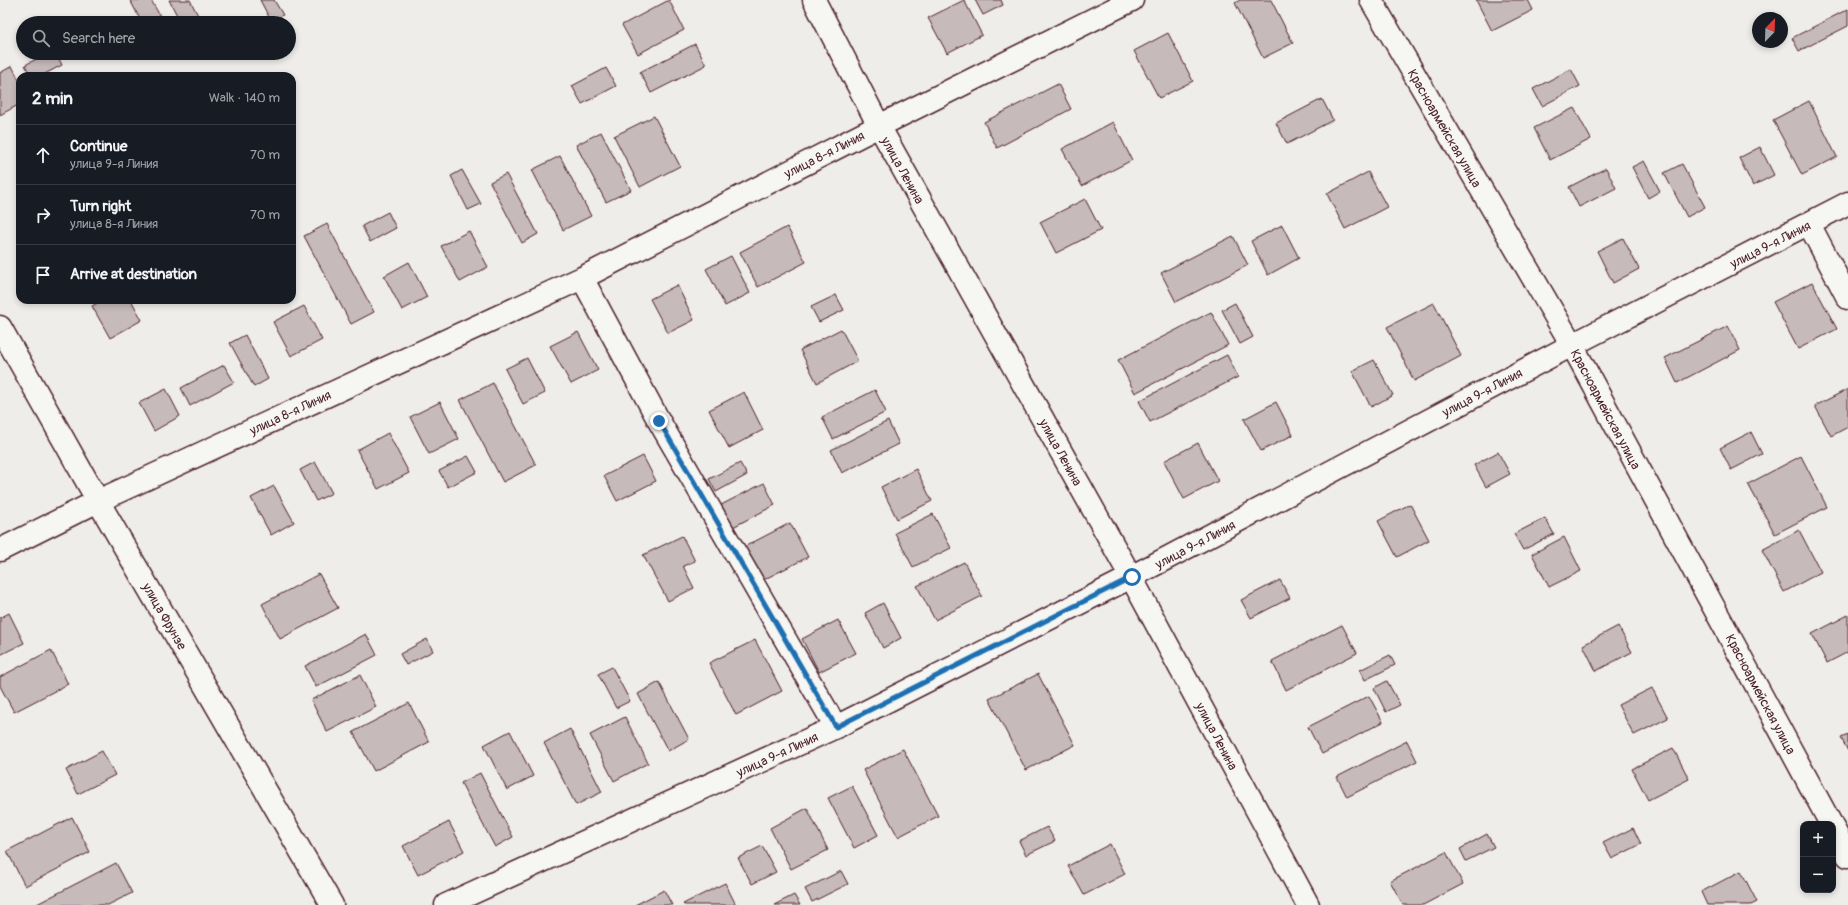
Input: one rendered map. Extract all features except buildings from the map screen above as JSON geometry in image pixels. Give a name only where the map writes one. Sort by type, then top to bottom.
[{"type":"street","name":"улица Ленина","points":[[814,0],[879,126],[1132,577],[1308,905]]},
{"type":"street","name":"улица 8-я Линия","points":[[0,550],[98,501],[582,278],[879,126],[1132,0]]},
{"type":"street","name":"Красноармейская улица","points":[[1371,0],[1572,345],[1829,821]]},
{"type":"street","name":"улица 9-я Линия","points":[[446,905],[836,727],[1132,577],[1572,345],[1848,204]]},
{"type":"street","points":[[1809,224],[1848,298]]},
{"type":"street","points":[[582,278],[659,421],[836,727]]},
{"type":"street","name":"улица Фрунзе","points":[[0,327],[98,501],[332,905]]},
{"type":"street","points":[[1836,834],[1848,856]]},
{"type":"route","points":[[659,421],[836,727],[1132,577]]}]
